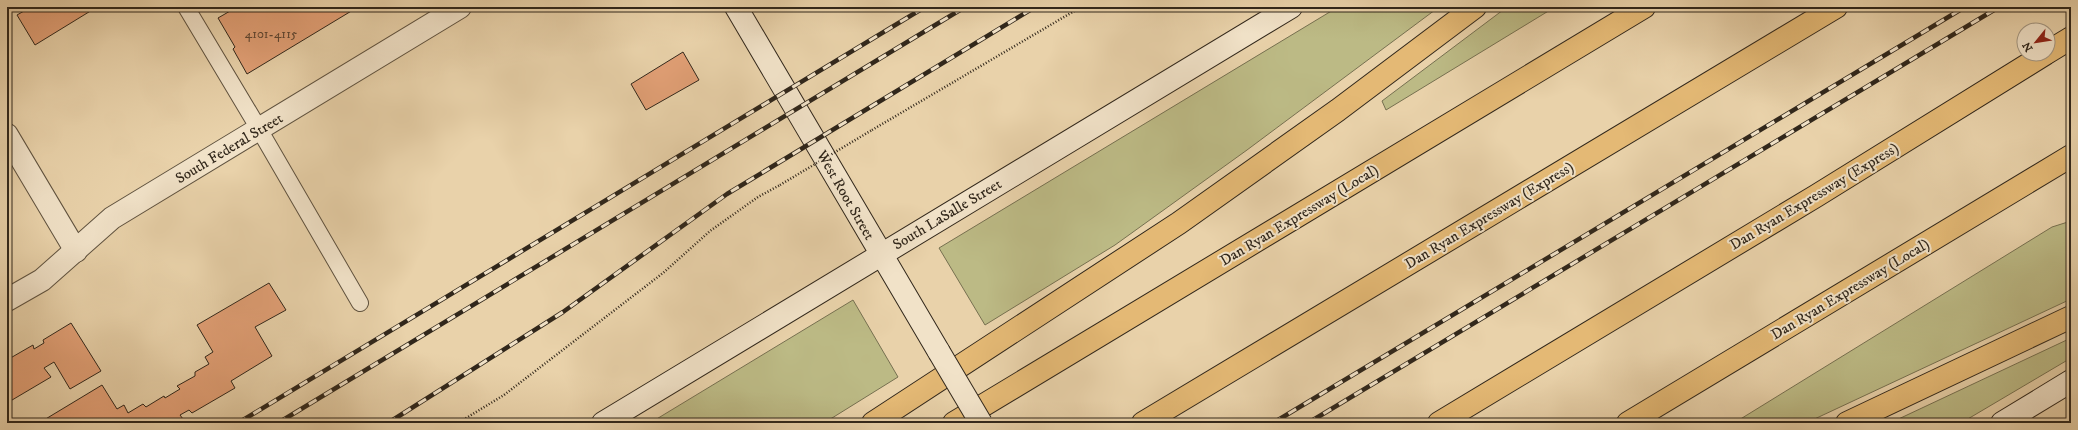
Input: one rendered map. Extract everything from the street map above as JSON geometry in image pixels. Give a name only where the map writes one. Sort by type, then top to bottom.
[{"type":"highway","points":[[873,423],[1180,223],[1338,110],[1475,7]]},
{"type":"highway","name":"Dan Ryan Expressway (Local)","points":[[954,423],[1644,7]]},
{"type":"highway","name":"Dan Ryan Expressway (Express)","points":[[1143,423],[1836,7]]},
{"type":"highway","points":[[2056,47],[2071,38]]},
{"type":"highway","name":"Dan Ryan Expressway (Express)","points":[[1439,423],[1816,196],[2032,62]]},
{"type":"highway","name":"Dan Ryan Expressway (Local)","points":[[1628,423],[2071,156]]},
{"type":"highway","points":[[1847,423],[2071,317]]},
{"type":"street","name":"South Federal Street","points":[[7,300],[42,280],[112,218],[460,7]]},
{"type":"street","name":"West Root Street","points":[[736,7],[981,423]]},
{"type":"street","name":"South LaSalle Street","points":[[603,423],[1291,7]]},
{"type":"street","points":[[7,135],[76,251]]},
{"type":"street","points":[[2002,423],[2071,381]]},
{"type":"lane","points":[[186,7],[260,129],[360,302]]},
{"type":"path","points":[[458,423],[504,395],[663,273],[710,231],[758,197],[1081,7]]},
{"type":"shaded area","points":[[1338,7],[1439,7],[1247,150],[1115,245],[985,325],[939,248]]},
{"type":"shaded area","points":[[1507,7],[1555,7],[1386,110],[1382,101]]},
{"type":"shaded area","points":[[2071,221],[2071,299],[1806,423],[1734,423],[2052,227]]},
{"type":"shaded area","points":[[853,300],[898,377],[824,423],[650,423]]},
{"type":"shaded area","points":[[2071,338],[2071,358],[1961,423],[1890,423]]},
{"type":"building","points":[[21,7],[97,7],[35,45],[17,15],[24,11]]},
{"type":"building","points":[[237,7],[258,7],[259,9],[262,7],[358,7],[247,74],[233,49],[235,47],[218,18]]},
{"type":"building","points":[[683,52],[699,80],[646,110],[631,84]]},
{"type":"building","points":[[269,283],[286,310],[255,327],[272,356],[231,381],[235,388],[192,413],[189,410],[180,415],[183,419],[177,423],[39,423],[102,385],[117,409],[124,405],[128,413],[143,404],[146,407],[164,396],[165,398],[180,389],[177,386],[195,376],[195,372],[209,364],[205,357],[213,352],[197,325]]},
{"type":"building","points":[[71,323],[101,371],[70,389],[54,362],[44,368],[51,377],[7,403],[7,360],[33,345],[34,349],[44,343],[43,340]]},
{"type":"railway","points":[[238,423],[925,7]]},
{"type":"railway","points":[[278,423],[965,7]]},
{"type":"railway","points":[[388,423],[563,312],[727,194],[1035,7]]},
{"type":"railway","points":[[1273,423],[1965,7]]},
{"type":"railway","points":[[1308,423],[1999,7]]}]
